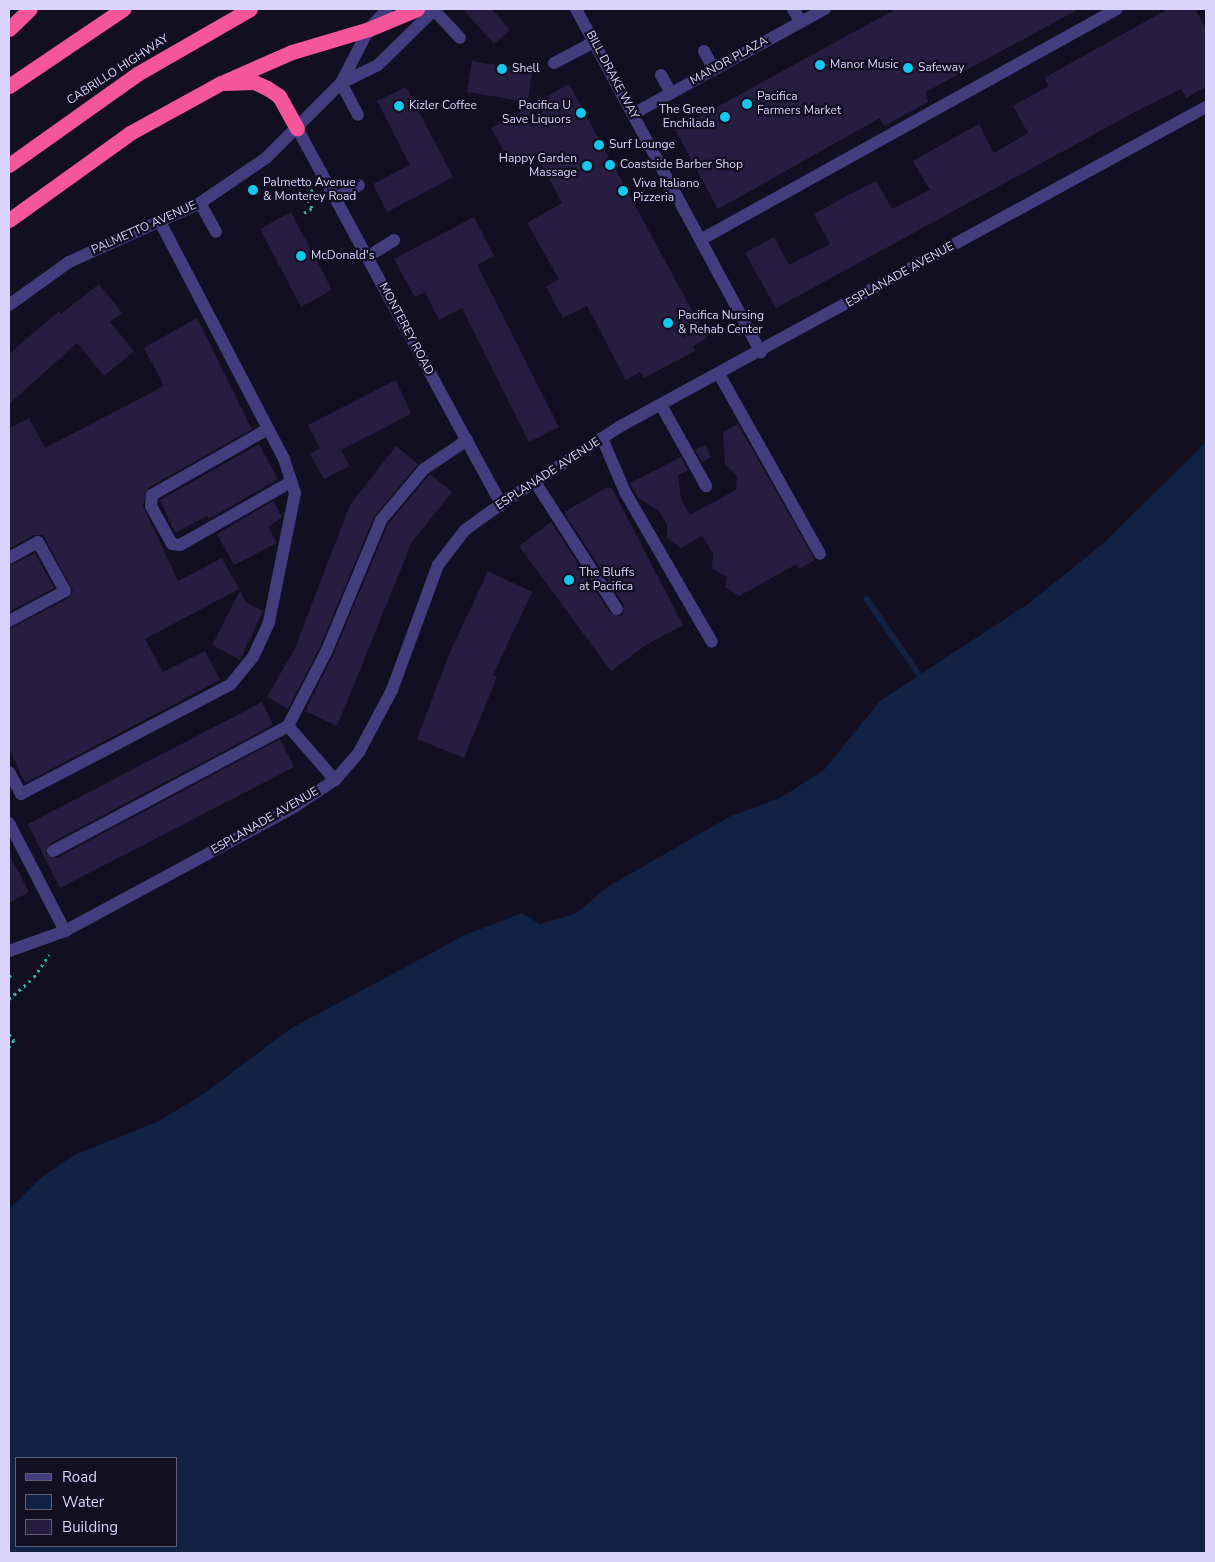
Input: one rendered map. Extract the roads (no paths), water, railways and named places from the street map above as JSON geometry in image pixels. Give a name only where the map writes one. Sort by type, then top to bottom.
[{"type":"highway","points":[[9,29],[30,9]]},
{"type":"highway","points":[[9,86],[123,9]]},
{"type":"highway","name":"CABRILLO HIGHWAY","points":[[9,165],[137,74],[250,9]]},
{"type":"highway","points":[[9,220],[130,133],[221,83],[292,52],[369,29],[417,9]]},
{"type":"highway","points":[[221,83],[254,82],[267,88],[278,96],[296,128]]},
{"type":"street","name":"PALMETTO AVENUE","points":[[9,305],[69,262],[200,203],[266,158],[341,83],[369,29],[387,9]]},
{"type":"street","name":"PALMETTO AVENUE","points":[[341,83],[378,65],[434,9]]},
{"type":"street","points":[[434,9],[460,38]]},
{"type":"street","name":"BILL DRAKE WAY","points":[[576,9],[702,239],[761,352]]},
{"type":"street","points":[[793,9],[800,22]]},
{"type":"street","name":"MANOR PLAZA","points":[[633,114],[825,9]]},
{"type":"street","points":[[702,239],[1118,9]]},
{"type":"street","points":[[554,63],[594,42]]},
{"type":"street","points":[[704,51],[714,69]]},
{"type":"street","points":[[661,75],[671,93]]},
{"type":"street","points":[[341,83],[358,115]]},
{"type":"street","name":"ESPLANADE AVENUE","points":[[9,952],[65,931],[294,807],[335,780],[359,752],[392,690],[438,565],[465,530],[602,438],[1206,107]]},
{"type":"street","name":"MONTEREY ROAD","points":[[296,128],[502,504]]},
{"type":"street","points":[[335,198],[359,185]]},
{"type":"street","points":[[200,203],[216,232]]},
{"type":"street","points":[[9,772],[21,794],[231,684],[253,657],[269,622],[292,522],[294,493],[268,429],[160,222]]},
{"type":"street","points":[[367,257],[394,240]]},
{"type":"street","points":[[719,374],[820,554]]},
{"type":"street","points":[[661,405],[706,486]]},
{"type":"street","points":[[268,429],[152,495],[151,506],[172,544],[180,545],[291,482]]},
{"type":"street","points":[[602,438],[625,492],[712,642]]},
{"type":"street","points":[[53,852],[288,726],[326,650],[381,520],[424,469],[467,440]]},
{"type":"street","points":[[535,482],[618,609]]},
{"type":"street","points":[[9,558],[38,542],[65,591],[9,621]]},
{"type":"street","points":[[288,726],[335,780]]},
{"type":"street","points":[[9,823],[65,931]]},
{"type":"water","points":[[1206,442],[1206,1553],[9,1553],[9,1209],[42,1177],[74,1155],[157,1122],[202,1095],[290,1029],[465,935],[522,913],[540,924],[575,914],[609,886],[731,816],[780,798],[824,770],[880,701],[1028,604],[1105,542]]},
{"type":"waterway","points":[[867,599],[919,674]]},
{"type":"place","name":"Manor Music","points":[[820,65]]},
{"type":"place","name":"Safeway","points":[[908,68]]},
{"type":"place","name":"Shell","points":[[502,69]]},
{"type":"place","name":"Pacifica Farmers Market","points":[[747,104]]},
{"type":"place","name":"Kizler Coffee","points":[[399,106]]},
{"type":"place","name":"Pacifica U Save Liquors","points":[[581,113]]},
{"type":"place","name":"The Green Enchilada","points":[[725,117]]},
{"type":"place","name":"Surf Lounge","points":[[599,145]]},
{"type":"place","name":"Coastside Barber Shop","points":[[610,165]]},
{"type":"place","name":"Happy Garden Massage","points":[[587,166]]},
{"type":"place","name":"Palmetto Avenue & Monterey Road","points":[[253,190]]},
{"type":"place","name":"Viva Italiano Pizzeria","points":[[623,191]]},
{"type":"place","name":"McDonald's","points":[[301,256]]},
{"type":"place","name":"Pacifica Nursing & Rehab Center","points":[[668,323]]},
{"type":"place","name":"The Bluffs at Pacifica","points":[[569,580]]}]
